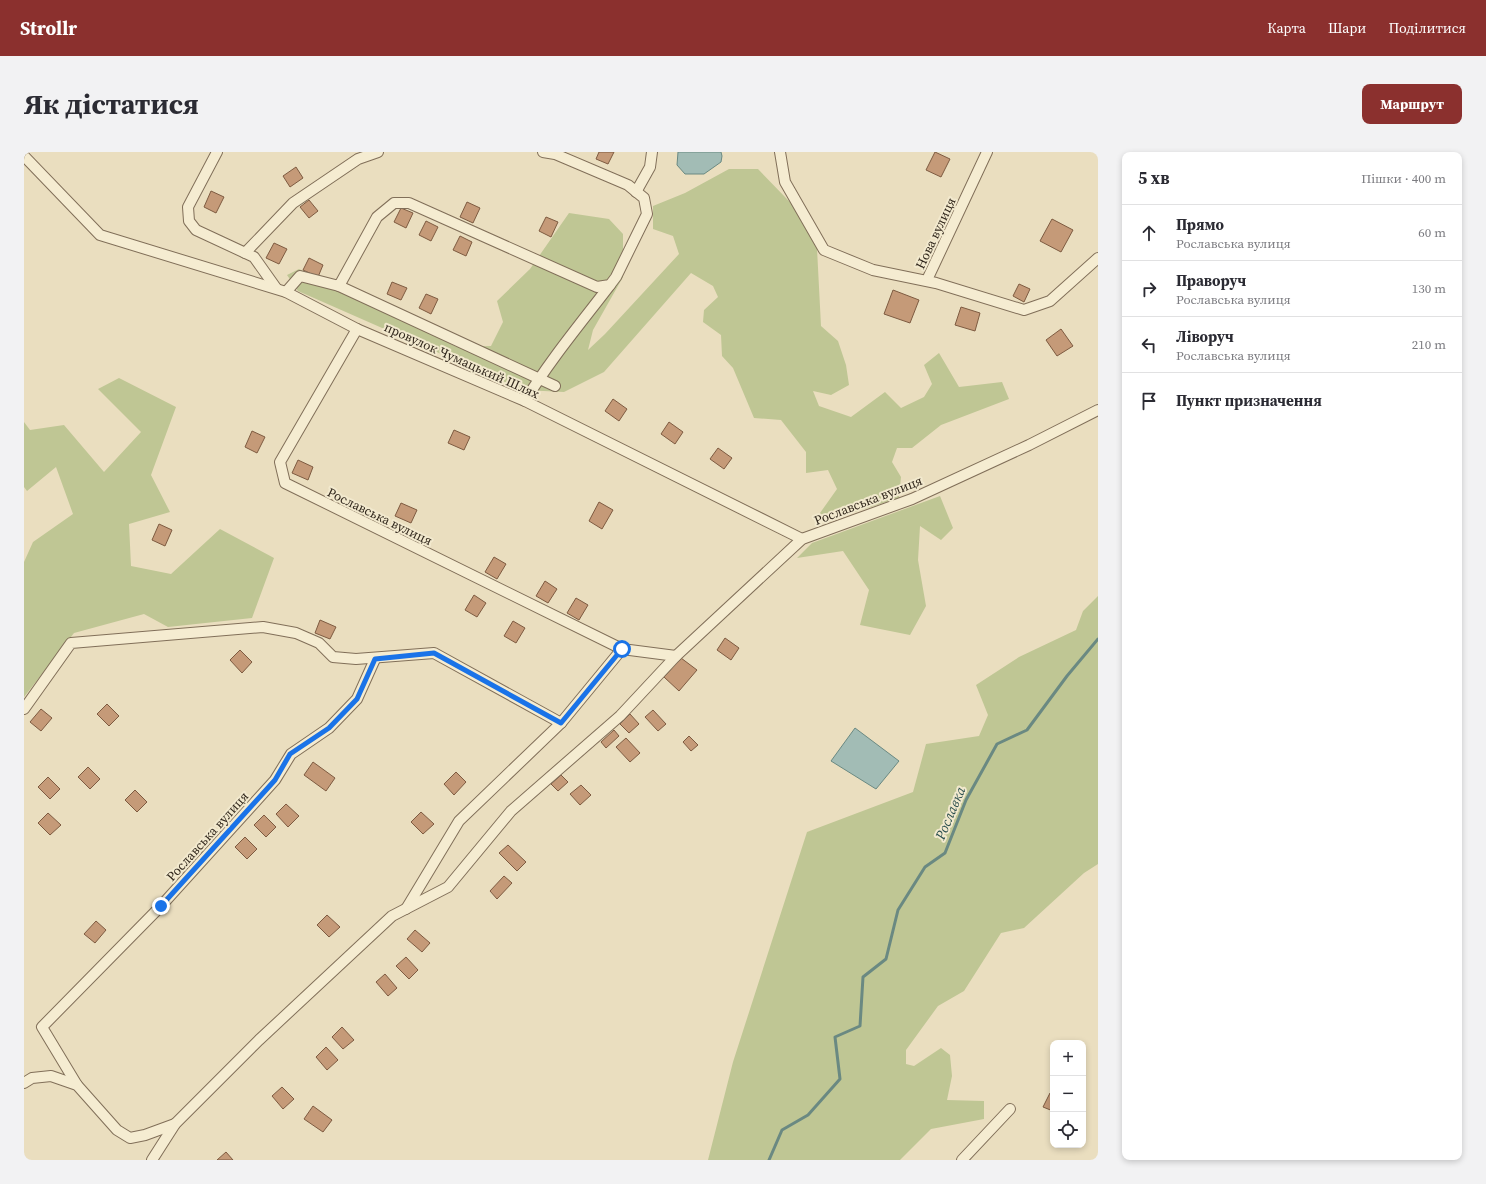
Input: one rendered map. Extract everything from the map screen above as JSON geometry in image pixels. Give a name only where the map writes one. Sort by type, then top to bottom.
[{"type":"street","points":[[217,152],[188,207],[189,221],[196,230],[254,257],[276,288]]},
{"type":"street","points":[[245,253],[293,203],[358,159],[378,152]]},
{"type":"street","points":[[525,401],[539,379],[616,277],[647,214],[644,198],[628,185],[555,154],[543,152]]},
{"type":"street","points":[[636,192],[650,167],[652,152]]},
{"type":"street","name":"Нова вулиця","points":[[780,152],[785,182],[824,250],[873,270],[927,280],[987,152]]},
{"type":"street","name":"провулок Чумацький Шлях","points":[[24,156],[100,235],[286,292],[357,329],[525,401],[802,539]]},
{"type":"street","points":[[339,286],[377,217],[394,203],[409,203],[597,287],[610,285]]},
{"type":"street","points":[[927,280],[1024,310],[1050,301],[1098,258]]},
{"type":"street","points":[[286,292],[300,276],[339,286],[555,386]]},
{"type":"street","name":"Рославська вулиця","points":[[357,329],[280,462],[285,483],[622,649],[676,656]]},
{"type":"street","name":"Рославська вулиця","points":[[152,1160],[175,1124],[265,1034],[392,916],[448,887],[511,811],[620,716],[676,656],[802,539],[912,499],[1029,445],[1098,410]]},
{"type":"street","points":[[24,709],[71,643],[263,628],[296,633],[318,643],[333,657],[375,659],[434,653],[561,723]]},
{"type":"street","name":"Рославська вулиця","points":[[406,909],[459,821],[561,723],[622,649]]},
{"type":"street","name":"Рославська вулиця","points":[[175,1124],[145,1135],[130,1138],[117,1130],[77,1085],[42,1027],[167,900],[275,780],[290,754],[329,728],[357,699],[375,659]]},
{"type":"street","name":"Рославська вулиця","points":[[24,1083],[32,1078],[51,1076],[77,1085]]},
{"type":"street","points":[[962,1160],[1010,1109]]},
{"type":"green space","points":[[729,169],[758,169],[816,229],[821,326],[838,341],[846,365],[849,385],[831,395],[813,391],[819,406],[851,417],[885,392],[901,408],[924,397],[932,384],[924,365],[939,353],[959,387],[1002,382],[1009,399],[941,425],[912,448],[897,448],[892,462],[901,477],[899,498],[823,522],[820,513],[837,489],[828,470],[806,473],[806,452],[781,420],[754,418],[733,368],[722,356],[721,335],[703,322],[704,310],[718,297],[713,286],[691,273],[604,372],[564,392],[523,390],[298,291],[287,275],[299,269],[457,347],[491,346],[503,322],[497,301],[530,269],[569,213],[609,219],[623,234],[623,277],[593,330],[588,350],[605,334],[679,254],[673,236],[653,229],[653,206],[685,193]]},
{"type":"green space","points":[[119,378],[176,407],[151,475],[170,512],[129,524],[131,566],[171,574],[220,529],[274,558],[252,618],[168,627],[144,614],[74,633],[24,697],[24,562],[33,542],[73,514],[56,467],[27,491],[24,487],[24,422],[30,430],[64,425],[104,472],[141,432],[98,389]]},
{"type":"green space","points":[[940,496],[953,528],[941,540],[920,526],[918,560],[926,606],[910,635],[860,625],[869,590],[843,551],[797,558],[812,543]]},
{"type":"green space","points":[[1098,596],[1098,864],[1084,873],[1024,928],[1001,933],[964,991],[938,1006],[906,1050],[906,1064],[914,1066],[941,1048],[950,1055],[952,1076],[947,1100],[984,1101],[984,1119],[931,1129],[900,1160],[708,1160],[733,1062],[807,832],[913,792],[926,744],[979,736],[988,715],[976,685],[1019,657],[1076,630],[1083,611]]},
{"type":"water","points":[[678,152],[721,152],[722,156],[721,162],[704,174],[685,174],[677,165]]},
{"type":"water","points":[[855,728],[899,761],[876,789],[831,761]]},
{"type":"building","points":[[599,152],[614,152],[608,164],[596,159]]},
{"type":"building","points":[[935,152],[950,159],[941,177],[926,170]]},
{"type":"building","points":[[296,167],[303,178],[290,187],[283,176]]},
{"type":"building","points":[[211,191],[224,197],[216,213],[204,207]]},
{"type":"building","points":[[309,200],[318,211],[309,218],[300,207]]},
{"type":"building","points":[[467,202],[480,208],[473,223],[460,217]]},
{"type":"building","points":[[401,208],[413,213],[406,228],[394,222]]},
{"type":"building","points":[[546,217],[558,222],[551,237],[539,231]]},
{"type":"building","points":[[1052,219],[1073,230],[1061,252],[1040,241]]},
{"type":"building","points":[[426,221],[438,227],[431,241],[419,235]]},
{"type":"building","points":[[460,236],[472,242],[466,256],[453,250]]},
{"type":"building","points":[[274,243],[287,249],[279,264],[266,258]]},
{"type":"building","points":[[309,258],[323,265],[318,277],[303,270]]},
{"type":"building","points":[[392,282],[407,288],[401,300],[387,294]]},
{"type":"building","points":[[1019,284],[1030,289],[1024,302],[1013,296]]},
{"type":"building","points":[[893,290],[919,300],[910,323],[884,314]]},
{"type":"building","points":[[426,294],[438,299],[431,314],[419,308]]},
{"type":"building","points":[[961,307],[980,313],[975,331],[955,325]]},
{"type":"building","points":[[1061,329],[1073,346],[1057,356],[1046,340]]},
{"type":"building","points":[[613,399],[627,409],[619,421],[605,411]]},
{"type":"building","points":[[669,422],[683,432],[675,444],[661,434]]},
{"type":"building","points":[[454,430],[470,437],[464,450],[448,443]]},
{"type":"building","points":[[252,431],[265,437],[257,453],[245,447]]},
{"type":"building","points":[[718,448],[732,458],[724,469],[710,459]]},
{"type":"building","points":[[298,460],[313,467],[308,480],[292,473]]},
{"type":"building","points":[[599,502],[613,510],[602,529],[589,521]]},
{"type":"building","points":[[401,503],[417,510],[411,523],[395,516]]},
{"type":"building","points":[[159,524],[172,530],[165,546],[152,540]]},
{"type":"building","points":[[494,557],[506,564],[497,579],[485,572]]},
{"type":"building","points":[[545,581],[557,589],[548,603],[536,596]]},
{"type":"building","points":[[474,595],[486,603],[477,617],[465,610]]},
{"type":"building","points":[[576,598],[588,605],[579,620],[567,613]]},
{"type":"building","points":[[320,620],[336,627],[330,639],[315,633]]},
{"type":"building","points":[[513,621],[525,628],[516,643],[504,636]]},
{"type":"building","points":[[725,638],[739,648],[731,660],[717,650]]},
{"type":"building","points":[[240,650],[252,662],[242,673],[230,660]]},
{"type":"building","points":[[681,658],[697,670],[679,691],[664,677]]},
{"type":"building","points":[[107,704],[119,716],[109,726],[97,714]]},
{"type":"building","points":[[41,709],[52,718],[41,731],[30,722]]},
{"type":"building","points":[[653,710],[666,724],[658,731],[645,717]]},
{"type":"building","points":[[630,714],[639,724],[629,733],[620,724]]},
{"type":"building","points":[[614,730],[619,736],[606,748],[601,742]]},
{"type":"building","points":[[689,736],[698,745],[691,751],[683,742]]},
{"type":"building","points":[[626,738],[640,753],[630,762],[616,747]]},
{"type":"building","points":[[313,762],[335,778],[326,791],[304,775]]},
{"type":"building","points":[[88,767],[100,779],[90,789],[78,777]]},
{"type":"building","points":[[456,772],[466,782],[454,795],[444,784]]},
{"type":"building","points":[[561,775],[568,782],[558,791],[551,784]]},
{"type":"building","points":[[48,777],[60,789],[50,799],[38,787]]},
{"type":"building","points":[[581,785],[591,795],[580,805],[570,794]]},
{"type":"building","points":[[135,790],[147,802],[137,812],[125,800]]},
{"type":"building","points":[[286,804],[299,816],[288,827],[276,814]]},
{"type":"building","points":[[421,812],[434,824],[423,834],[411,822]]},
{"type":"building","points":[[48,813],[61,825],[50,835],[38,823]]},
{"type":"building","points":[[264,815],[276,827],[266,837],[254,825]]},
{"type":"building","points":[[245,837],[257,849],[247,859],[235,847]]},
{"type":"building","points":[[508,845],[526,862],[517,871],[499,853]]},
{"type":"building","points":[[504,876],[512,883],[497,899],[490,891]]},
{"type":"building","points":[[327,915],[340,927],[329,937],[317,925]]},
{"type":"building","points":[[96,921],[106,930],[95,943],[84,934]]},
{"type":"building","points":[[415,930],[430,943],[422,952],[407,939]]},
{"type":"building","points":[[406,957],[418,970],[409,979],[396,966]]},
{"type":"building","points":[[385,974],[397,988],[388,996],[376,982]]},
{"type":"building","points":[[342,1027],[354,1040],[343,1049],[332,1037]]},
{"type":"building","points":[[326,1047],[338,1060],[327,1070],[316,1057]]},
{"type":"building","points":[[282,1087],[294,1099],[283,1109],[272,1096]]},
{"type":"building","points":[[1050,1093],[1050,1110],[1043,1107]]},
{"type":"building","points":[[313,1106],[332,1120],[323,1132],[304,1119]]},
{"type":"building","points":[[226,1152],[233,1160],[217,1160]]},
{"type":"waterway","name":"Рославка","points":[[769,1160],[782,1130],[808,1115],[840,1079],[835,1037],[860,1026],[863,977],[886,959],[898,910],[925,867],[945,853],[966,800],[997,744],[1027,730],[1067,676],[1098,639]]},
{"type":"route","points":[[161,906],[275,780],[290,754],[329,728],[357,699],[375,659],[434,653],[561,723],[622,649]]}]
